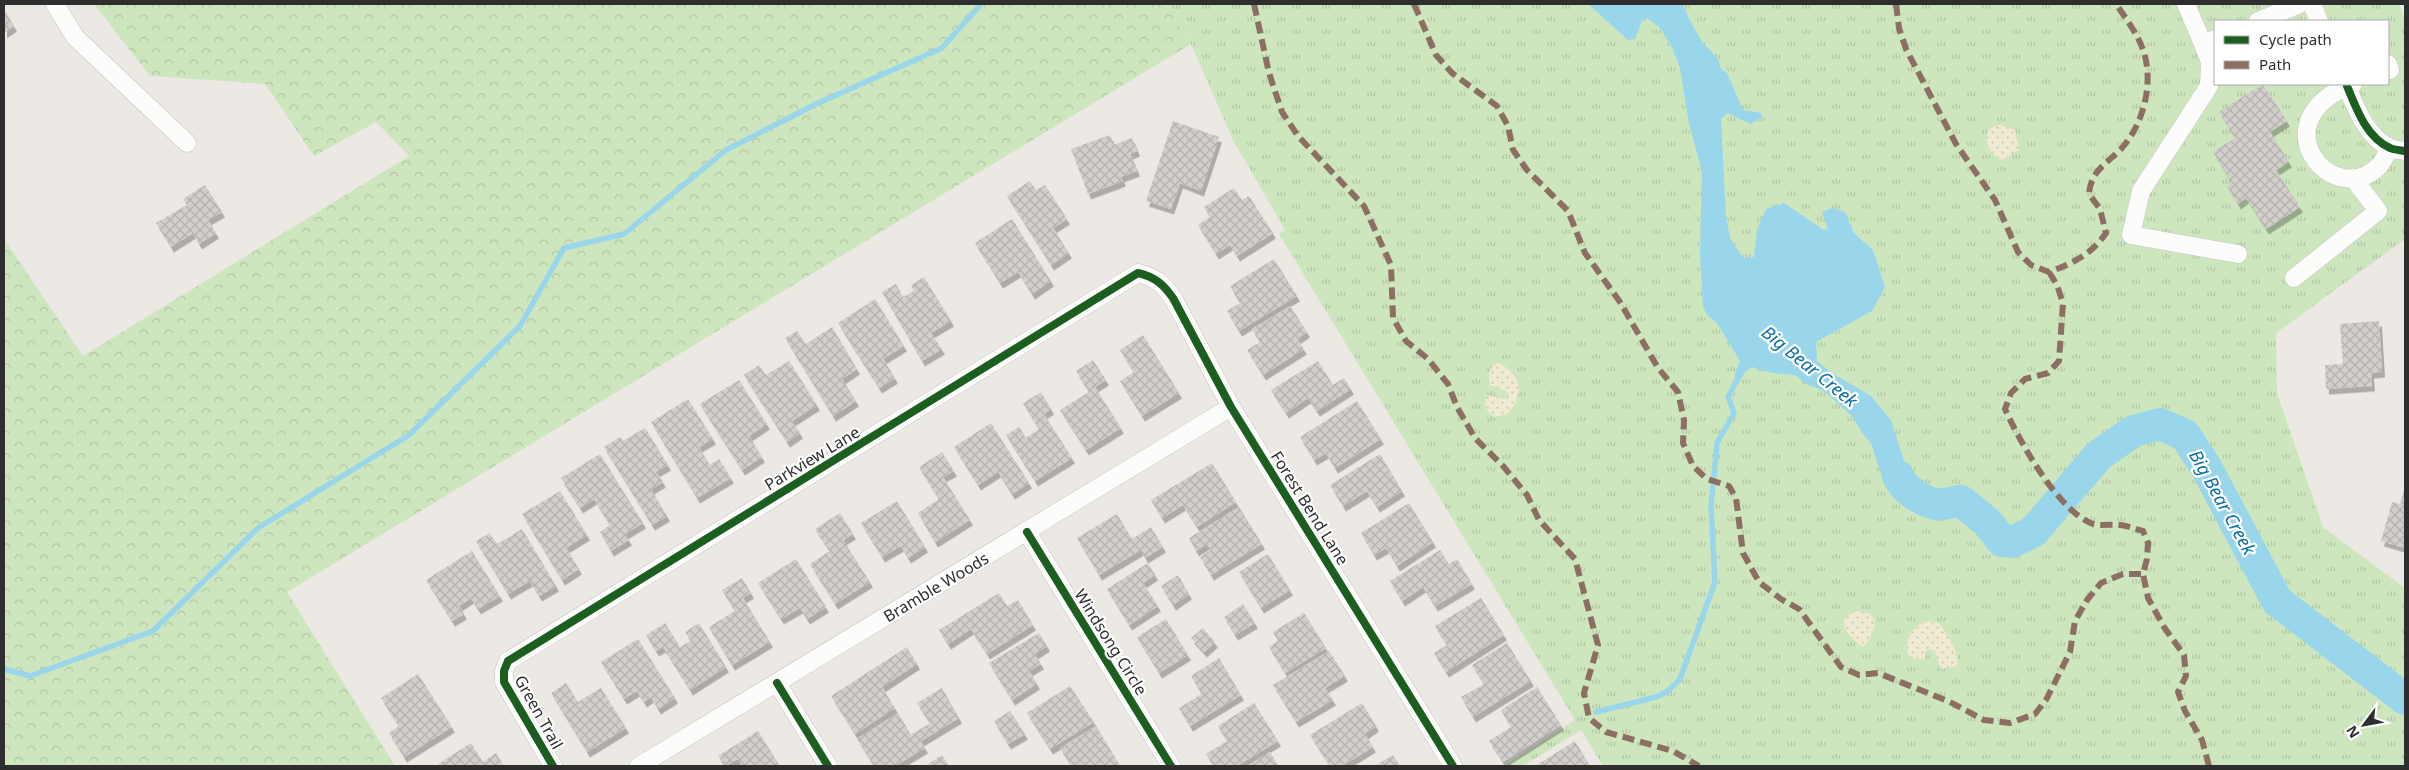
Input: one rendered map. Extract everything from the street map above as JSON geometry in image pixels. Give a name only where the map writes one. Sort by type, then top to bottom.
[{"type":"street","points":[[54,4],[75,37],[187,143]]},
{"type":"street","points":[[2186,4],[2209,42],[2209,86],[2141,191],[2131,235],[2238,254]]},
{"type":"street","points":[[2260,20],[2300,4]]},
{"type":"street","points":[[2312,4],[2319,20]]},
{"type":"street","points":[[2348,85],[2363,121],[2397,150],[2381,164],[2356,178],[2341,178],[2325,170],[2313,157],[2306,142],[2305,128],[2310,115],[2330,95],[2348,85]]},
{"type":"street","points":[[2294,278],[2378,211],[2359,186],[2356,178]]},
{"type":"street","name":"Forest Bend Lane","points":[[1138,273],[1153,277],[1164,286],[1173,298],[1231,407],[1453,766]]},
{"type":"street","name":"Parkview Lane","points":[[504,671],[508,662],[519,654],[1138,273]]},
{"type":"street","name":"Bramble Woods","points":[[639,766],[1231,407]]},
{"type":"street","name":"Windsong Circle","points":[[1027,532],[1171,766]]},
{"type":"street","name":"Green Trail","points":[[504,671],[504,682],[511,696],[553,766]]},
{"type":"street","points":[[777,683],[828,766]]},
{"type":"green space","points":[[94,4],[1166,4],[1191,44],[287,592],[395,766],[4,766],[4,239],[83,356],[409,156],[376,122],[314,156],[265,84],[150,76]]},
{"type":"green space","points":[[1166,4],[2399,4],[2405,20],[2405,239],[2276,333],[2277,393],[2323,527],[2405,588],[2405,766],[1603,766],[1581,730],[1523,766],[1504,766],[1575,720],[1279,234],[1285,230],[1234,142],[1191,44]]},
{"type":"sand","points":[[2000,125],[2015,130],[2019,150],[2002,160],[1992,152],[1987,141],[1989,130]]},
{"type":"sand","points":[[1499,363],[1507,368],[1517,380],[1518,393],[1513,407],[1507,414],[1496,417],[1486,408],[1487,395],[1506,399],[1509,396],[1508,392],[1490,385],[1489,377],[1493,365]]},
{"type":"sand","points":[[1857,611],[1871,615],[1875,624],[1864,646],[1861,646],[1852,637],[1845,628],[1844,623],[1845,619]]},
{"type":"sand","points":[[1929,621],[1939,623],[1949,638],[1957,654],[1957,666],[1942,669],[1937,660],[1935,650],[1929,649],[1926,651],[1925,659],[1916,659],[1908,654],[1907,643],[1911,633],[1919,625]]},
{"type":"water","points":[[1588,4],[1683,4],[1690,21],[1703,43],[1718,59],[1721,69],[1727,73],[1743,110],[1761,113],[1763,117],[1751,124],[1727,113],[1721,120],[1726,216],[1730,238],[1743,258],[1754,257],[1757,230],[1766,209],[1784,203],[1824,230],[1828,229],[1822,212],[1832,208],[1845,212],[1854,233],[1873,250],[1885,287],[1872,311],[1816,342],[1817,361],[1832,373],[1871,396],[1891,420],[1907,471],[1925,488],[1930,503],[1919,511],[1898,501],[1885,486],[1871,443],[1852,416],[1824,391],[1806,384],[1795,375],[1772,373],[1752,367],[1745,372],[1738,384],[1736,381],[1735,372],[1740,361],[1717,323],[1707,315],[1703,306],[1700,254],[1702,171],[1689,124],[1680,68],[1671,45],[1659,27],[1648,19],[1643,19],[1635,39],[1628,40]]},
{"type":"building","points":[[4,10],[14,26],[4,33]]},
{"type":"building","points":[[2264,85],[2287,121],[2270,132],[2289,162],[2276,170],[2300,207],[2266,229],[2246,198],[2238,204],[2227,186],[2232,183],[2213,152],[2235,138],[2219,112]]},
{"type":"building","points":[[1173,121],[1219,137],[1201,191],[1180,183],[1171,209],[1146,201]]},
{"type":"building","points":[[1110,135],[1114,145],[1132,138],[1137,151],[1130,154],[1137,171],[1121,177],[1123,181],[1088,194],[1071,149]]},
{"type":"building","points":[[1030,181],[1036,190],[1045,185],[1067,219],[1053,228],[1069,253],[1051,265],[1007,196]]},
{"type":"building","points":[[205,185],[222,212],[208,220],[216,233],[199,244],[193,233],[171,247],[156,223],[187,205],[183,199]]},
{"type":"building","points":[[1234,188],[1242,200],[1249,196],[1273,233],[1237,256],[1230,245],[1216,254],[1198,225],[1210,217],[1204,207]]},
{"type":"building","points":[[1012,219],[1051,281],[1032,294],[1018,272],[1000,283],[975,243]]},
{"type":"building","points":[[1274,259],[1297,296],[1239,331],[1227,311],[1240,303],[1230,286]]},
{"type":"building","points":[[924,277],[951,321],[931,333],[942,349],[922,361],[882,292],[896,284],[903,297],[914,291],[911,285]]},
{"type":"building","points":[[875,299],[904,346],[883,359],[895,378],[879,388],[838,323]]},
{"type":"building","points":[[1290,306],[1307,332],[1297,339],[1304,349],[1263,375],[1247,350],[1260,342],[1252,329]]},
{"type":"building","points":[[2379,321],[2382,372],[2371,373],[2372,386],[2326,389],[2325,365],[2343,364],[2340,324]]},
{"type":"building","points":[[832,327],[857,369],[842,379],[856,401],[833,416],[785,338],[797,331],[806,344]]},
{"type":"building","points":[[1143,335],[1179,393],[1142,416],[1120,381],[1134,372],[1120,350]]},
{"type":"building","points":[[1093,360],[1106,380],[1095,387],[1121,428],[1086,450],[1060,410],[1089,392],[1076,371]]},
{"type":"building","points":[[789,361],[817,405],[792,421],[800,433],[787,442],[744,375],[759,365],[766,375]]},
{"type":"building","points":[[1318,361],[1333,385],[1344,378],[1351,389],[1317,411],[1308,398],[1286,413],[1271,390]]},
{"type":"building","points":[[739,380],[767,424],[749,436],[762,457],[742,470],[700,404]]},
{"type":"building","points":[[1041,392],[1051,409],[1044,414],[1072,458],[1035,481],[1006,435],[1019,427],[1026,438],[1039,429],[1023,403]]},
{"type":"building","points":[[688,399],[713,439],[699,447],[710,465],[719,459],[731,478],[697,498],[651,422]]},
{"type":"building","points":[[1357,401],[1381,439],[1335,468],[1326,453],[1314,460],[1300,437]]},
{"type":"building","points":[[991,423],[1029,483],[1012,494],[998,472],[978,485],[954,447]]},
{"type":"building","points":[[645,428],[668,465],[656,472],[663,482],[651,489],[667,516],[652,525],[604,447],[620,437],[623,441]]},
{"type":"building","points":[[942,452],[954,471],[943,477],[970,520],[935,542],[918,513],[939,499],[919,467]]},
{"type":"building","points":[[600,454],[643,523],[625,534],[629,540],[611,551],[600,532],[610,525],[594,499],[580,508],[561,478]]},
{"type":"building","points":[[1380,454],[1402,491],[1377,507],[1367,491],[1343,506],[1330,485]]},
{"type":"building","points":[[1212,463],[1236,502],[1197,527],[1183,505],[1162,518],[1151,500]]},
{"type":"building","points":[[2405,487],[2405,548],[2381,541],[2392,502],[2400,504]]},
{"type":"building","points":[[560,491],[587,535],[566,548],[579,569],[562,580],[522,514]]},
{"type":"building","points":[[897,501],[925,547],[908,558],[901,546],[882,557],[861,523]]},
{"type":"building","points":[[1409,503],[1433,542],[1397,566],[1386,548],[1374,555],[1361,533]]},
{"type":"building","points":[[1239,507],[1262,544],[1211,575],[1200,557],[1211,550],[1207,544],[1196,551],[1189,538]]},
{"type":"building","points":[[840,513],[853,534],[843,540],[870,582],[835,604],[810,564],[830,551],[815,529]]},
{"type":"building","points":[[1117,514],[1132,539],[1151,527],[1163,547],[1145,558],[1141,550],[1099,575],[1077,538]]},
{"type":"building","points":[[522,529],[556,586],[539,596],[530,581],[508,594],[476,541],[490,533],[497,544]]},
{"type":"building","points":[[1440,550],[1449,564],[1457,559],[1472,584],[1435,606],[1423,587],[1402,601],[1390,581]]},
{"type":"building","points":[[472,551],[500,596],[478,609],[471,598],[459,606],[464,614],[452,621],[426,580]]},
{"type":"building","points":[[1268,554],[1290,590],[1261,608],[1239,572]]},
{"type":"building","points":[[796,559],[826,607],[807,619],[800,608],[781,619],[758,583]]},
{"type":"building","points":[[1148,563],[1155,575],[1143,583],[1158,606],[1129,625],[1107,589]]},
{"type":"building","points":[[1178,575],[1189,594],[1173,605],[1161,586]]},
{"type":"building","points":[[742,578],[751,593],[743,598],[770,642],[732,665],[709,627],[735,611],[722,590]]},
{"type":"building","points":[[999,593],[1007,606],[1018,600],[1033,625],[987,654],[971,629],[948,644],[939,630]]},
{"type":"building","points":[[1481,598],[1504,635],[1446,672],[1434,653],[1447,645],[1435,626]]},
{"type":"building","points":[[1243,604],[1255,623],[1235,635],[1224,617]]},
{"type":"building","points":[[1304,613],[1326,648],[1285,673],[1269,647],[1278,641],[1273,632]]},
{"type":"building","points":[[1166,619],[1188,655],[1159,673],[1137,637]]},
{"type":"building","points":[[665,623],[680,647],[691,641],[685,632],[699,623],[726,667],[690,690],[663,647],[656,651],[646,635]]},
{"type":"building","points":[[1203,628],[1215,642],[1204,652],[1191,638]]},
{"type":"building","points":[[1039,633],[1047,646],[1035,654],[1041,664],[1029,671],[1037,684],[1012,700],[989,663]]},
{"type":"building","points":[[638,639],[675,698],[658,709],[651,697],[644,702],[637,691],[624,699],[601,662]]},
{"type":"building","points":[[1507,643],[1531,681],[1473,717],[1461,697],[1484,684],[1472,665]]},
{"type":"building","points":[[907,647],[917,664],[882,687],[895,708],[855,734],[831,696]]},
{"type":"building","points":[[1329,651],[1345,676],[1325,688],[1333,700],[1296,722],[1273,685]]},
{"type":"building","points":[[1219,658],[1241,695],[1190,726],[1179,708],[1202,694],[1191,676]]},
{"type":"building","points":[[418,674],[452,727],[404,757],[389,733],[399,726],[381,698]]},
{"type":"building","points":[[566,683],[578,702],[601,688],[626,728],[587,752],[551,693]]},
{"type":"building","points":[[1070,686],[1094,722],[1050,749],[1027,713]]},
{"type":"building","points":[[1537,687],[1561,725],[1503,762],[1489,741],[1511,727],[1501,710]]},
{"type":"building","points":[[942,688],[959,718],[921,741],[925,748],[895,766],[874,766],[857,739],[898,713],[911,735],[930,723],[917,703]]},
{"type":"building","points":[[1254,703],[1278,741],[1237,766],[1214,766],[1206,754],[1227,741],[1218,726]]},
{"type":"building","points":[[1362,703],[1376,726],[1365,734],[1373,747],[1342,766],[1330,766],[1310,735]]},
{"type":"building","points":[[1010,711],[1025,734],[1008,744],[994,721]]},
{"type":"building","points":[[1096,726],[1119,764],[1114,766],[1072,766],[1060,748]]},
{"type":"building","points":[[758,731],[780,766],[743,766],[738,759],[725,766],[718,756]]},
{"type":"building","points":[[1575,741],[1590,766],[1535,766]]},
{"type":"building","points":[[471,743],[483,762],[496,753],[504,766],[440,766],[438,764]]},
{"type":"building","points":[[1270,752],[1278,766],[1247,766]]},
{"type":"building","points":[[942,755],[949,766],[925,766]]},
{"type":"building","points":[[1393,755],[1400,766],[1374,766]]},
{"type":"waterway","points":[[4,669],[30,676],[153,631],[258,528],[409,435],[520,326],[564,248],[624,234],[726,150],[816,104],[942,48],[981,4]]},
{"type":"waterway","points":[[1714,476],[1717,443],[1734,413],[1728,397],[1739,376]]},
{"type":"waterway","name":"Big Bear Creek","points":[[1898,476],[1909,490],[1930,502],[1942,504],[1961,501],[1987,522],[2002,541],[2012,542],[2033,532],[2099,455],[2134,431],[2160,424],[2185,435],[2207,469],[2277,601],[2405,699]]},
{"type":"waterway","points":[[1596,712],[1656,697],[1668,691],[1680,679],[1715,582],[1711,505],[1713,486]]},
{"type":"marked path","points":[[1254,4],[1269,73],[1282,112],[1298,136],[1364,206],[1391,265],[1393,318],[1406,341],[1428,359],[1448,384],[1457,407],[1475,438],[1503,466],[1527,495],[1539,520],[1575,559],[1598,645],[1584,693],[1589,718],[1606,732],[1673,751],[1699,766]]},
{"type":"marked path","points":[[1414,4],[1436,55],[1452,73],[1497,106],[1508,126],[1513,150],[1527,170],[1568,211],[1585,253],[1620,302],[1658,368],[1678,392],[1684,420],[1683,443],[1693,466],[1707,479],[1729,486],[1736,498],[1743,553],[1759,582],[1781,599],[1799,609],[1841,667],[1859,675],[1878,673],[1950,702],[1984,720],[2010,723],[2035,714],[2046,700],[2070,652],[2075,621],[2087,600],[2101,583],[2123,574],[2143,574]]},
{"type":"marked path","points":[[1896,4],[1899,28],[1906,49],[1956,144],[1995,200],[2018,252],[2031,265],[2049,272],[2088,253],[2106,233],[2100,209],[2089,194],[2091,185],[2098,171],[2120,150],[2133,133],[2143,109],[2147,84],[2146,59],[2137,36],[2116,4]]},
{"type":"marked path","points":[[2049,272],[2057,285],[2063,303],[2059,361],[2048,373],[2025,379],[2011,393],[2005,409],[2020,439],[2042,474],[2054,491],[2080,517],[2093,524],[2120,525],[2143,531],[2148,543],[2147,559],[2143,574],[2148,598],[2164,627],[2184,655],[2186,676],[2178,692],[2185,711],[2202,740],[2209,766]]},
{"type":"cycle path","points":[[2347,86],[2363,121],[2374,137],[2390,148],[2405,151]]},
{"type":"cycle path","points":[[553,766],[504,682],[504,671],[508,661],[1138,273],[1158,282],[1173,298],[1231,407],[1453,766]]},
{"type":"cycle path","points":[[1027,532],[1171,766]]},
{"type":"cycle path","points":[[777,683],[828,766]]}]
